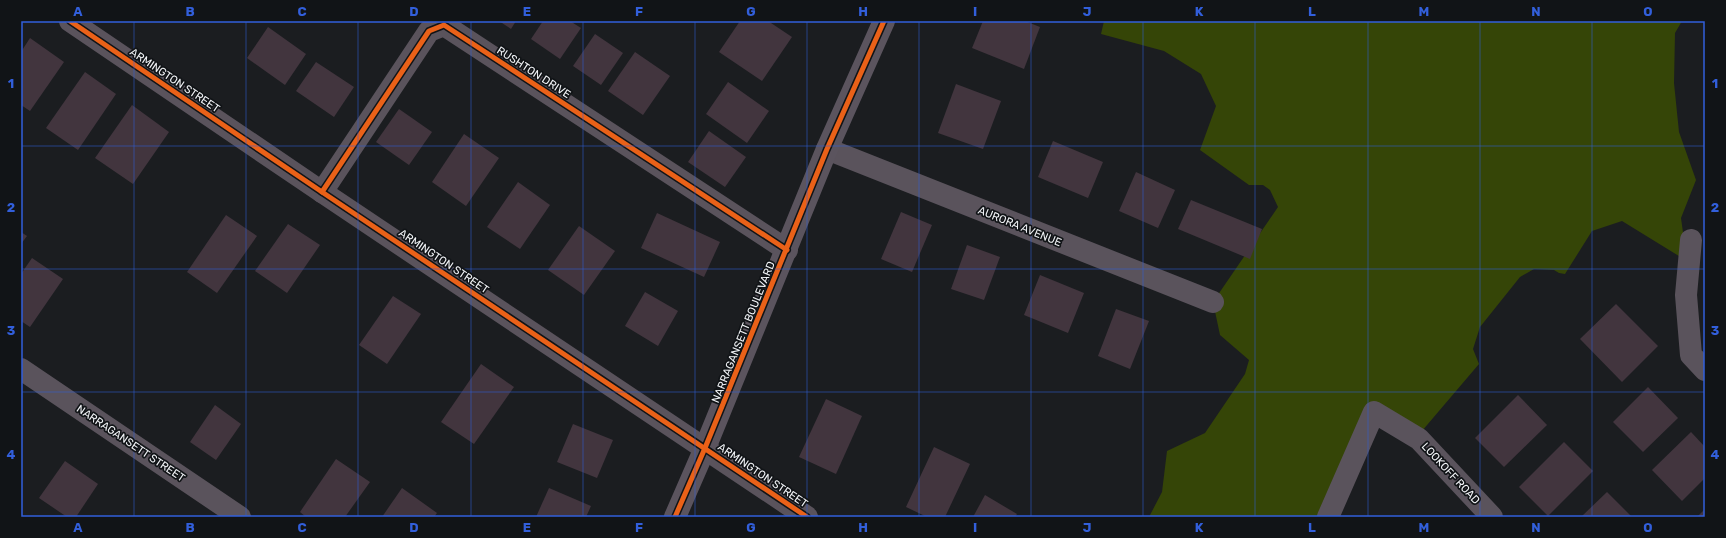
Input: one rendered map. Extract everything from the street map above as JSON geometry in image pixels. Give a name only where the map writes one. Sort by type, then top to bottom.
[{"type":"main road","name":"NARRAGANSETT BOULEVARD","points":[[675,517],[705,448],[828,149],[884,21]]},
{"type":"street","name":"ARMINGTON STREET","points":[[70,21],[807,517]]},
{"type":"street","name":"RUSHTON DRIVE","points":[[322,192],[430,31],[444,25],[787,250]]},
{"type":"street","name":"AURORA AVENUE","points":[[828,149],[1213,302]]},
{"type":"street","points":[[1691,240],[1686,295],[1691,355],[1705,370]]},
{"type":"street","name":"NARRAGANSETT STREET","points":[[21,369],[240,517]]},
{"type":"street","name":"LOOKOFF ROAD","points":[[1328,517],[1374,412],[1419,439],[1492,517]]},
{"type":"green space","points":[[1104,21],[1682,21],[1675,33],[1674,83],[1679,132],[1696,180],[1681,218],[1687,261],[1622,221],[1592,231],[1565,274],[1554,270],[1534,269],[1520,277],[1480,327],[1473,349],[1479,364],[1416,438],[1374,412],[1328,517],[1149,517],[1162,492],[1167,451],[1205,433],[1245,374],[1249,360],[1220,335],[1213,302],[1278,207],[1270,190],[1263,185],[1249,185],[1200,150],[1216,106],[1201,74],[1164,51],[1101,34]]},
{"type":"building","points":[[499,21],[516,21],[511,29]]},
{"type":"building","points":[[543,21],[570,21],[581,28],[560,59],[531,39]]},
{"type":"building","points":[[740,21],[768,21],[792,37],[762,81],[719,52]]},
{"type":"building","points":[[983,21],[1025,21],[1040,27],[1024,69],[972,48]]},
{"type":"building","points":[[268,27],[306,54],[285,85],[247,58]]},
{"type":"building","points":[[595,34],[623,53],[601,85],[573,66]]},
{"type":"building","points":[[30,38],[64,62],[30,111],[21,105],[21,52]]},
{"type":"building","points":[[635,52],[670,76],[643,115],[608,91]]},
{"type":"building","points":[[316,62],[354,87],[334,117],[296,91]]},
{"type":"building","points":[[85,72],[116,94],[78,150],[46,128]]},
{"type":"building","points":[[728,82],[769,111],[747,143],[706,114]]},
{"type":"building","points":[[956,84],[1001,101],[983,149],[938,133]]},
{"type":"building","points":[[132,105],[169,132],[133,184],[95,158]]},
{"type":"building","points":[[399,109],[432,132],[409,165],[376,142]]},
{"type":"building","points":[[709,131],[746,157],[725,187],[688,162]]},
{"type":"building","points":[[464,134],[499,158],[466,206],[432,182]]},
{"type":"building","points":[[1053,141],[1103,162],[1088,198],[1038,177]]},
{"type":"building","points":[[1136,172],[1175,190],[1158,228],[1119,211]]},
{"type":"building","points":[[518,182],[550,205],[520,249],[487,227]]},
{"type":"building","points":[[1191,200],[1262,229],[1250,259],[1178,229]]},
{"type":"building","points":[[901,212],[932,225],[912,272],[881,259]]},
{"type":"building","points":[[657,213],[720,242],[704,277],[641,248]]},
{"type":"building","points":[[226,215],[257,236],[217,293],[187,272]]},
{"type":"building","points":[[288,224],[320,245],[287,293],[255,271]]},
{"type":"building","points":[[579,226],[615,251],[584,295],[548,270]]},
{"type":"building","points":[[21,232],[27,236],[21,244]]},
{"type":"building","points":[[967,245],[1000,257],[984,300],[951,289]]},
{"type":"building","points":[[32,258],[63,279],[30,327],[21,321],[21,274]]},
{"type":"building","points":[[1040,275],[1084,293],[1068,333],[1024,315]]},
{"type":"building","points":[[645,292],[678,311],[658,346],[625,326]]},
{"type":"building","points":[[393,296],[421,314],[387,364],[359,345]]},
{"type":"building","points":[[1616,304],[1658,346],[1622,382],[1580,339]]},
{"type":"building","points":[[1116,309],[1149,321],[1130,369],[1098,356]]},
{"type":"building","points":[[481,364],[514,387],[474,444],[441,422]]},
{"type":"building","points":[[1648,387],[1678,418],[1643,452],[1613,422]]},
{"type":"building","points":[[1518,395],[1547,425],[1504,467],[1475,438]]},
{"type":"building","points":[[826,399],[862,416],[836,474],[799,457]]},
{"type":"building","points":[[215,405],[241,424],[216,460],[190,442]]},
{"type":"building","points":[[573,424],[613,440],[597,478],[557,462]]},
{"type":"building","points":[[1691,432],[1705,447],[1705,478],[1682,501],[1652,470]]},
{"type":"building","points":[[1564,442],[1593,471],[1548,516],[1519,487]]},
{"type":"building","points":[[934,447],[970,464],[945,517],[927,517],[906,507]]},
{"type":"building","points":[[336,459],[370,482],[345,517],[306,517],[300,512]]},
{"type":"building","points":[[65,461],[98,484],[76,517],[67,517],[39,498]]},
{"type":"building","points":[[402,488],[437,513],[434,517],[382,517]]},
{"type":"building","points":[[549,488],[591,506],[586,517],[536,517]]},
{"type":"building","points":[[1607,492],[1632,517],[1581,517]]},
{"type":"building","points":[[985,495],[1017,514],[1015,517],[973,517]]},
{"type":"building","points":[[1705,509],[1705,517],[1697,517]]},
{"type":"cycle path","points":[[70,21],[807,517]]},
{"type":"cycle path","points":[[675,517],[705,448],[827,149],[884,21]]},
{"type":"cycle path","points":[[322,192],[429,31],[444,25],[787,250]]}]
